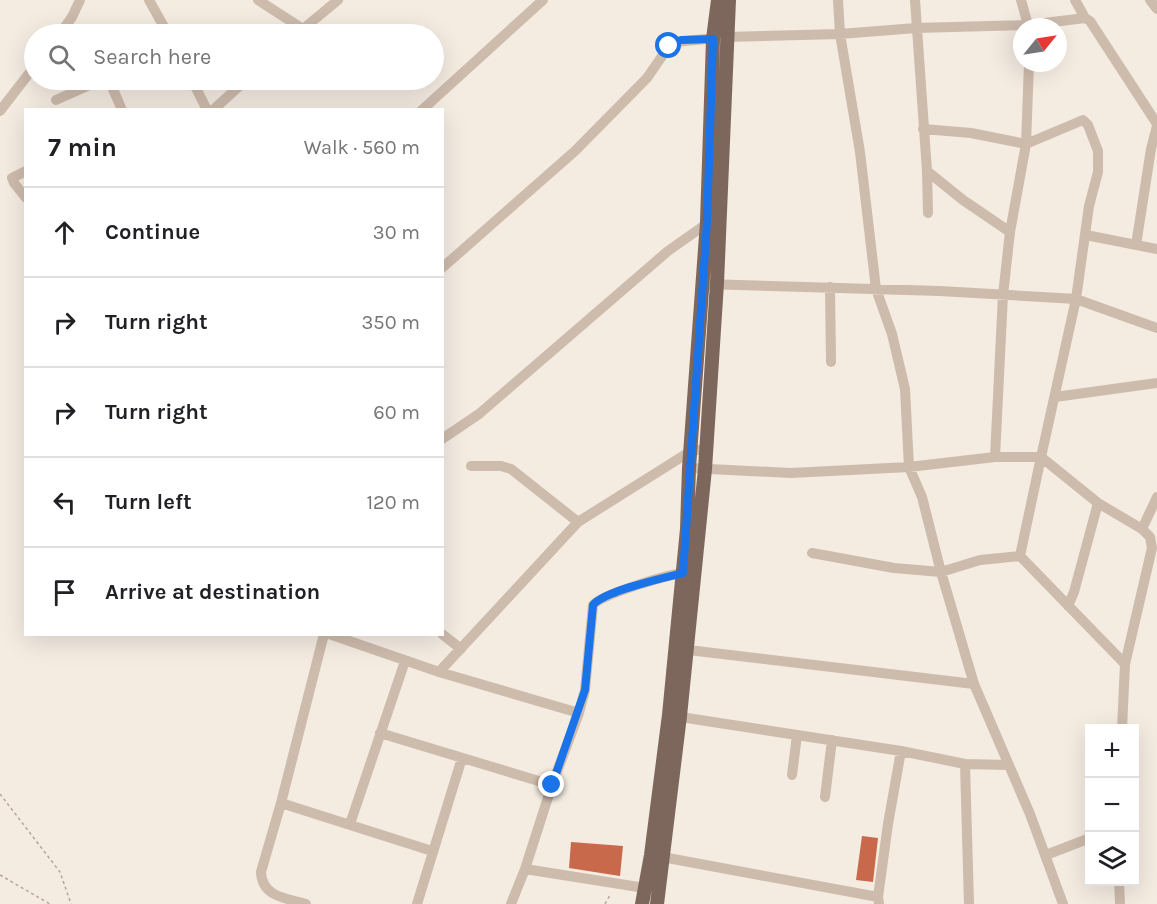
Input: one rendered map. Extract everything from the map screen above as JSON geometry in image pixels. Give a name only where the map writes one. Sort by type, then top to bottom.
[{"type":"main road","points":[[657,904],[656,856],[675,716],[693,531],[705,469],[717,283],[714,219],[720,38],[718,0]]},
{"type":"main road","points":[[720,38],[729,0]]},
{"type":"main road","points":[[693,531],[691,451],[703,284],[714,219]]},
{"type":"main road","points":[[642,904],[656,856]]},
{"type":"street","points":[[67,24],[80,0]]},
{"type":"street","points":[[149,0],[162,24]]},
{"type":"street","points":[[258,0],[290,24]]},
{"type":"street","points":[[310,24],[338,0]]},
{"type":"street","points":[[424,108],[543,0]]},
{"type":"street","points":[[838,0],[840,34],[860,152],[876,289],[892,334],[905,389],[909,467],[932,529],[940,572],[974,684],[1046,855],[1063,904]]},
{"type":"street","points":[[915,0],[928,213]]},
{"type":"street","points":[[1021,0],[1026,18]]},
{"type":"street","points":[[1075,0],[1085,18],[1095,26],[1157,125],[1136,244]]},
{"type":"street","points":[[1150,0],[1157,9]]},
{"type":"street","points":[[1067,21],[1085,18]]},
{"type":"street","points":[[444,266],[574,151],[647,78],[669,46],[681,40],[840,34],[916,28],[1013,26]]},
{"type":"street","points":[[995,458],[1003,295],[1010,232],[1026,144],[1029,72]]},
{"type":"street","points":[[0,111],[24,80]]},
{"type":"street","points":[[56,100],[78,90]]},
{"type":"street","points":[[113,90],[121,108]]},
{"type":"street","points":[[197,90],[206,108]]},
{"type":"street","points":[[215,108],[235,90]]},
{"type":"street","points":[[923,129],[971,133],[1026,144],[1083,120],[1088,124],[1100,159],[1089,206],[1076,299],[1020,556]]},
{"type":"street","points":[[927,171],[963,200],[1010,232]]},
{"type":"street","points":[[24,172],[12,178],[24,196]]},
{"type":"street","points":[[444,438],[479,414],[668,250],[714,219]]},
{"type":"street","points":[[1086,235],[1157,249]]},
{"type":"street","points":[[703,284],[830,287],[1076,299],[1157,328]]},
{"type":"street","points":[[830,287],[831,362]]},
{"type":"street","points":[[1055,397],[1157,382]]},
{"type":"street","points":[[439,672],[578,522],[691,451],[706,450]]},
{"type":"street","points":[[690,468],[791,473],[909,467],[995,458],[1041,457],[1098,503],[1142,529],[1150,537],[1152,548],[1125,664],[1122,724]]},
{"type":"street","points":[[471,466],[501,466],[511,469],[578,522]]},
{"type":"street","points":[[1142,529],[1157,497]]},
{"type":"street","points":[[1068,606],[1074,592],[1098,503]]},
{"type":"street","points":[[812,553],[894,568],[940,572],[980,560],[1020,556]]},
{"type":"street","points":[[1020,556],[1125,664]]},
{"type":"street","points":[[511,904],[579,713],[585,690],[593,605],[600,598],[634,586],[689,573]]},
{"type":"street","points":[[306,904],[274,895],[266,889],[261,880],[261,872],[323,636]]},
{"type":"street","points":[[335,636],[439,672],[579,713]]},
{"type":"street","points":[[444,636],[461,649]]},
{"type":"street","points":[[682,649],[974,684]]},
{"type":"street","points":[[350,824],[405,660]]},
{"type":"street","points":[[675,716],[901,751],[965,764],[1009,765]]},
{"type":"street","points":[[380,734],[552,785]]},
{"type":"street","points":[[792,775],[797,735]]},
{"type":"street","points":[[825,797],[832,740]]},
{"type":"street","points":[[656,856],[878,901],[901,751]]},
{"type":"street","points":[[417,904],[462,758]]},
{"type":"street","points":[[965,764],[969,904]]},
{"type":"street","points":[[281,803],[432,851]]},
{"type":"street","points":[[1046,855],[1085,840]]},
{"type":"street","points":[[525,869],[645,888]]},
{"type":"street","points":[[1119,886],[1120,903]]},
{"type":"path","points":[[0,794],[60,872],[71,904]]},
{"type":"path","points":[[0,875],[50,904]]},
{"type":"building","points":[[862,836],[878,838],[873,882],[856,880]]},
{"type":"building","points":[[571,842],[623,846],[620,876],[569,868]]},
{"type":"route","points":[[552,785],[579,713],[585,690],[593,605],[600,598],[683,573],[707,222],[713,39],[681,40],[669,46]]}]
